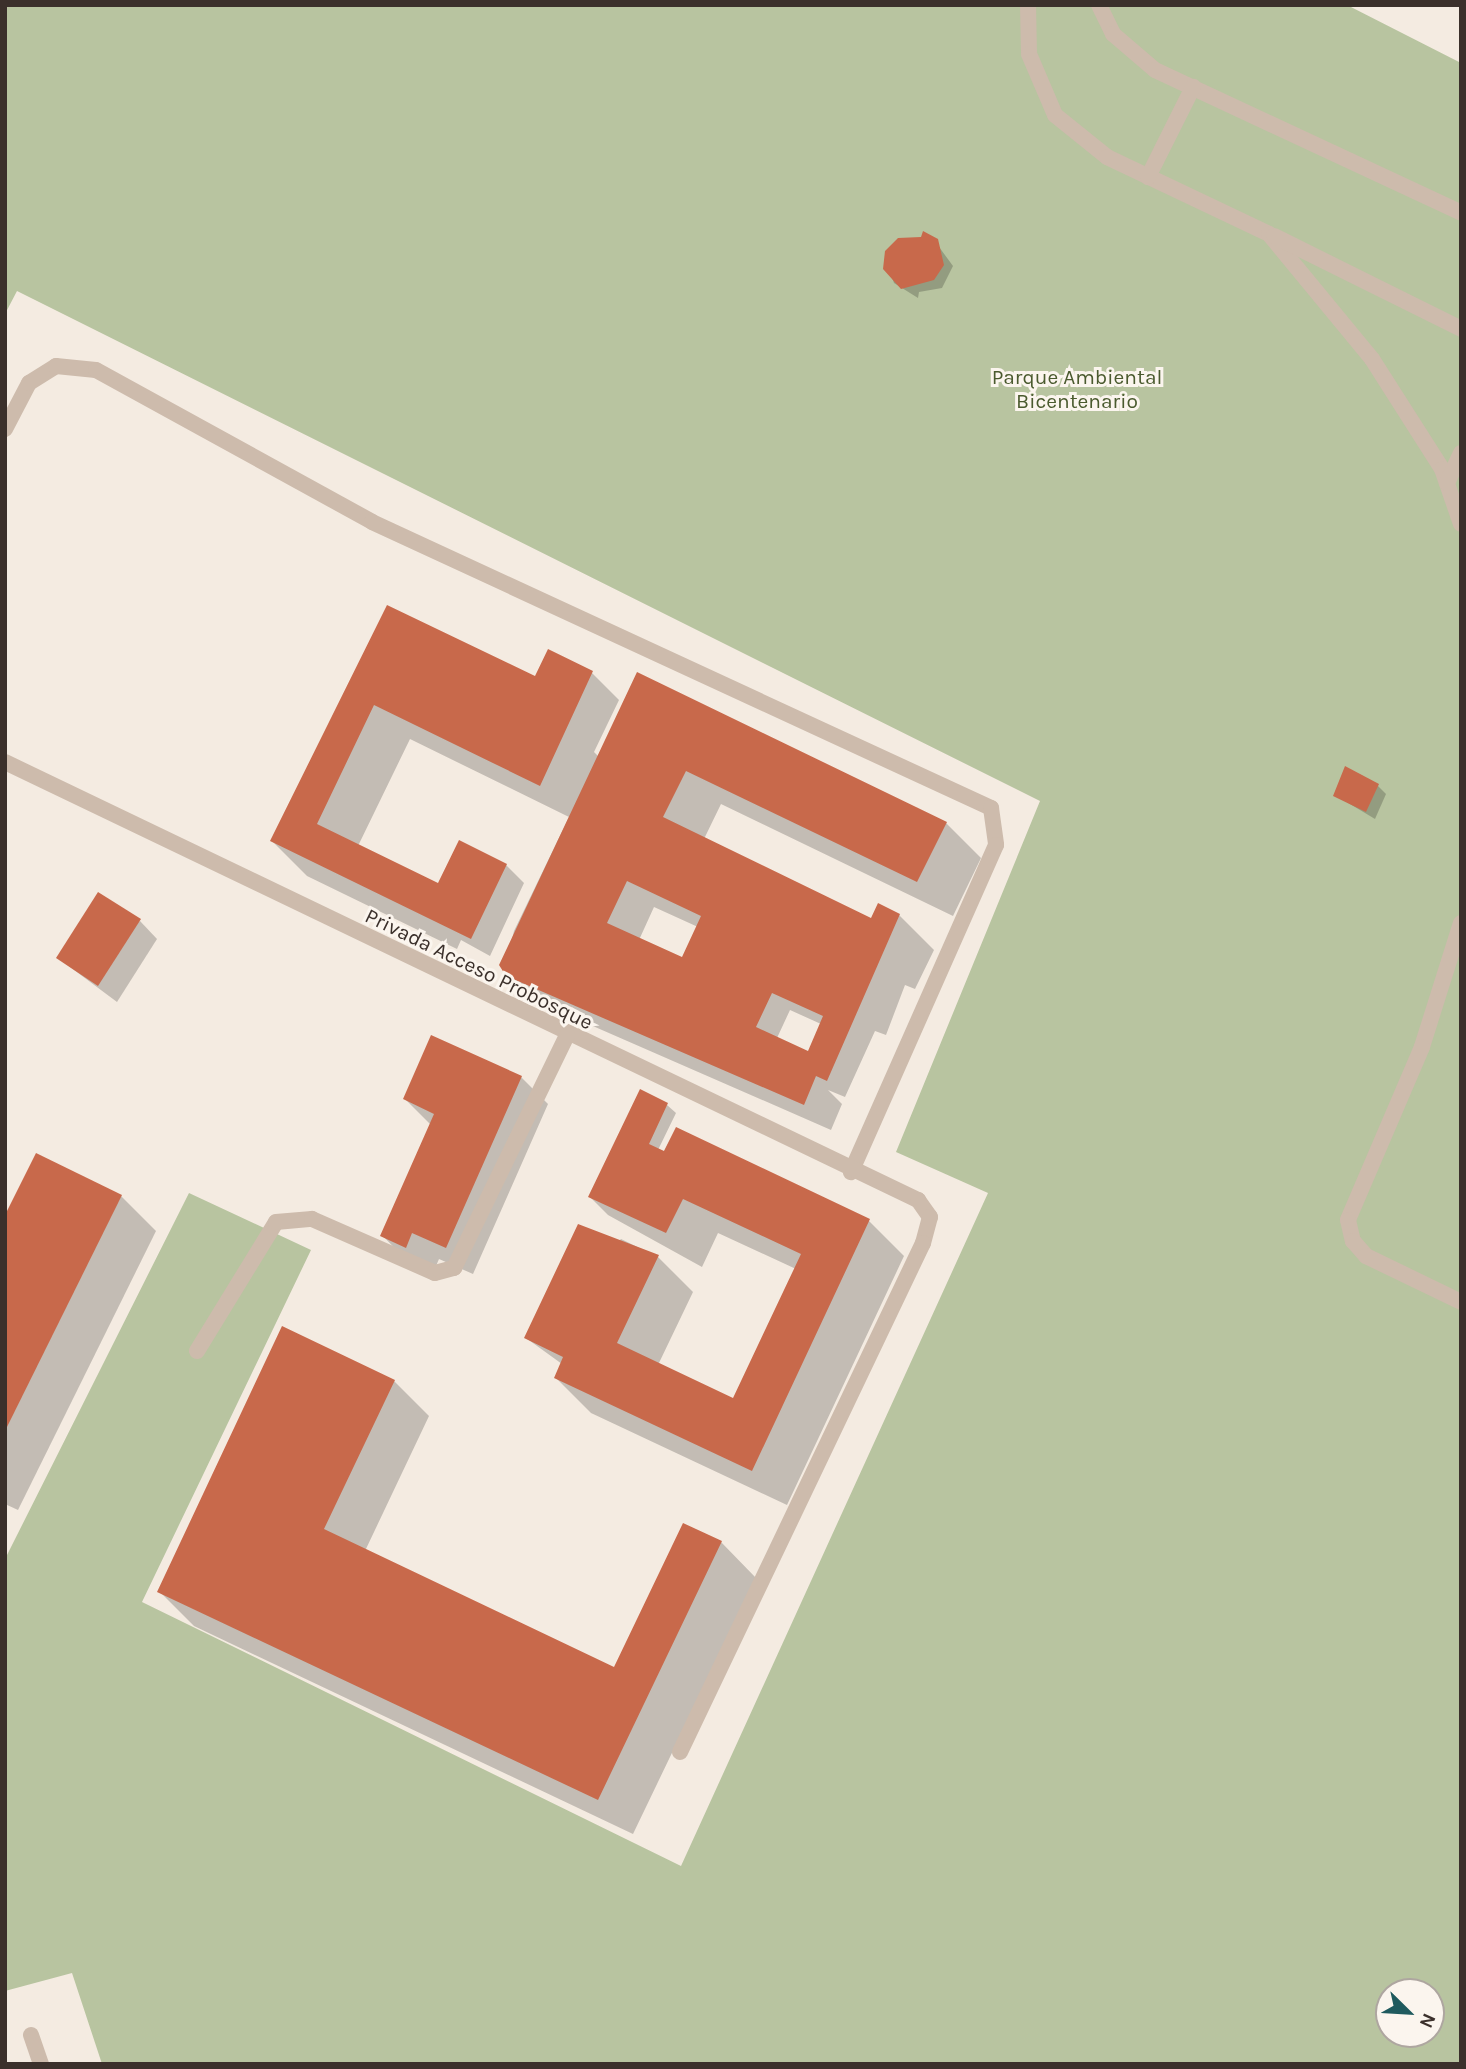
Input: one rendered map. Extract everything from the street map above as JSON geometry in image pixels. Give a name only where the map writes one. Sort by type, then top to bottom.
[{"type":"lane","points":[[1028,5],[1029,54],[1055,115],[1107,157],[1461,329]]},
{"type":"lane","points":[[1099,5],[1131,55],[1461,213]]},
{"type":"lane","points":[[1148,177],[1193,87]]},
{"type":"lane","points":[[1269,234],[1372,359],[1447,483],[1461,524]]},
{"type":"lane","points":[[5,429],[29,383],[56,366],[96,370],[372,522],[991,808],[996,845],[851,1172]]},
{"type":"lane","points":[[1447,483],[1461,453]]},
{"type":"lane","name":"Privada Acceso Probosque","points":[[5,762],[851,1172],[918,1200],[930,1217],[680,1752]]},
{"type":"lane","points":[[1461,923],[1422,1047],[1348,1220],[1353,1241],[1366,1256],[1461,1301]]},
{"type":"lane","points":[[197,1351],[276,1222],[312,1219],[435,1273],[454,1268],[568,1035]]},
{"type":"lane","points":[[31,2035],[41,2064]]},
{"type":"green space","name":"Parque Ambiental Bicentenario","points":[[5,5],[1347,5],[1461,63],[1461,2064],[102,2064],[72,1973],[5,1991],[5,1559],[189,1193],[311,1250],[142,1602],[681,1866],[988,1193],[896,1152],[1040,801],[17,291],[5,314]]},
{"type":"building","points":[[923,231],[938,239],[944,265],[934,280],[901,289],[883,269],[885,251],[898,238],[921,237]]},
{"type":"building","points":[[387,605],[535,676],[548,649],[593,671],[540,786],[374,705],[317,824],[438,883],[459,840],[507,864],[471,939],[270,841]]},
{"type":"building","points":[[637,672],[947,822],[917,882],[686,771],[663,817],[871,918],[878,903],[900,914],[827,1081],[816,1076],[804,1105],[506,976],[499,965]],"holes":[[[627,881],[701,916],[682,957],[607,923]],[[772,993],[823,1016],[808,1051],[756,1027]]]},
{"type":"building","points":[[1345,766],[1379,784],[1366,812],[1333,796]]},
{"type":"building","points":[[98,892],[141,919],[98,986],[56,958]]},
{"type":"building","points":[[431,1035],[522,1076],[446,1248],[412,1233],[406,1248],[380,1236],[434,1114],[403,1099]]},
{"type":"building","points":[[640,1089],[668,1103],[649,1144],[664,1151],[676,1127],[870,1219],[752,1471],[554,1378],[563,1357],[524,1338],[578,1224],[659,1255],[617,1343],[733,1398],[801,1254],[683,1199],[666,1233],[588,1197]]},
{"type":"building","points":[[36,1153],[122,1195],[5,1431],[5,1215]]},
{"type":"building","points":[[282,1326],[395,1380],[324,1529],[614,1667],[683,1523],[722,1541],[598,1800],[157,1592]]}]
